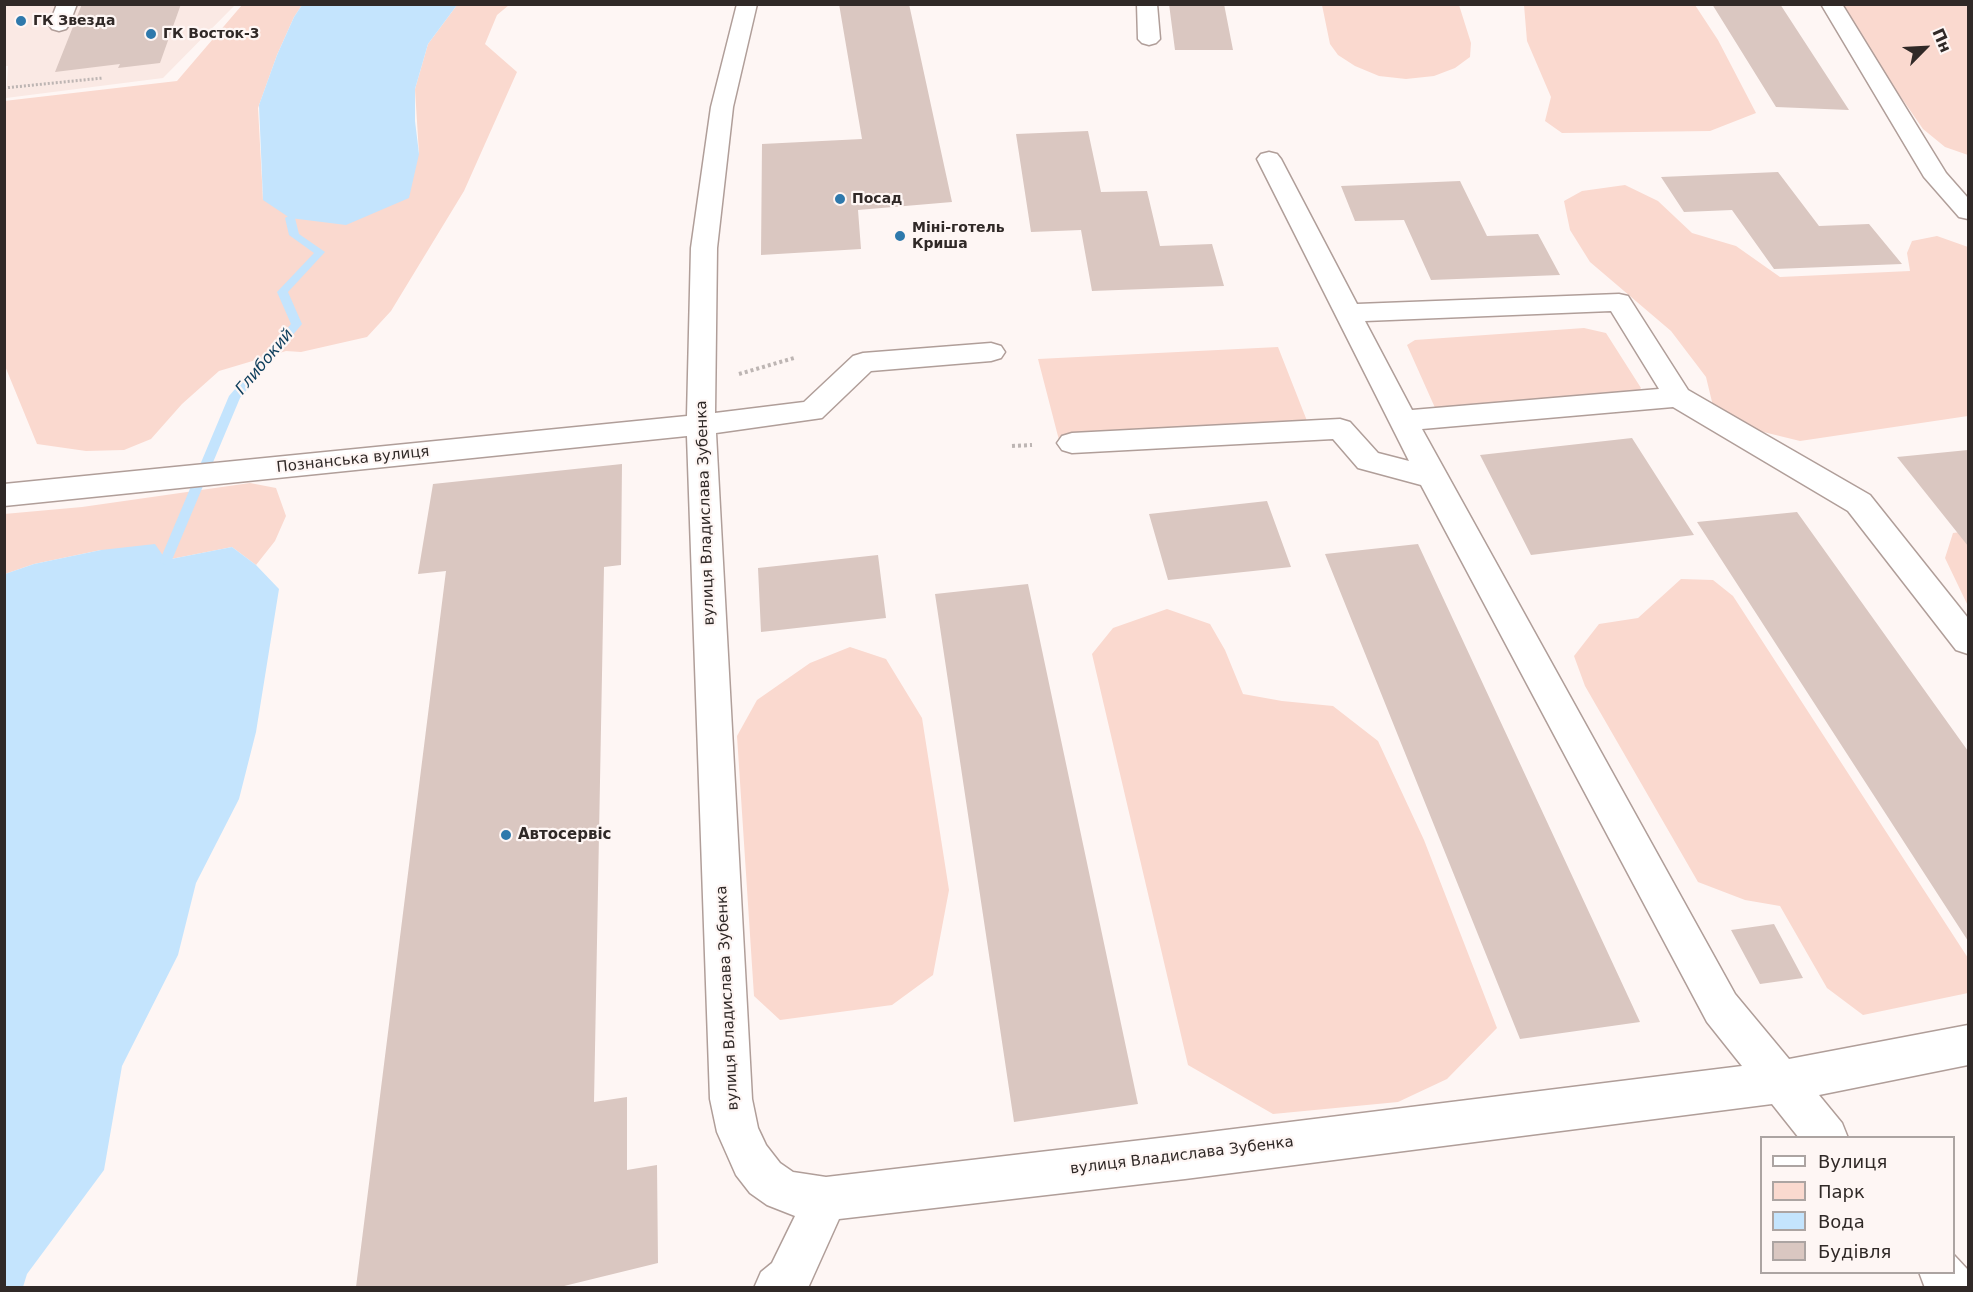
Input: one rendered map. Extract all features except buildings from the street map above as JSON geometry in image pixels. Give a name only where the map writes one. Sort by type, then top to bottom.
[{"type":"street","points":[[59,25],[67,4]]},
{"type":"street","name":"вулиця Владислава Зубенка","points":[[747,4],[722,107],[704,248],[701,424],[731,1099],[738,1132],[751,1160],[765,1178],[782,1190],[801,1196],[826,1198],[1185,1157],[1780,1082],[1968,1045]]},
{"type":"street","points":[[1147,4],[1149,39]]},
{"type":"street","points":[[1831,4],[1936,177],[1968,212]]},
{"type":"street","points":[[1269,159],[1432,477],[1721,1008],[1826,1136]]},
{"type":"street","points":[[1936,177],[1968,174]]},
{"type":"street","points":[[1348,313],[1619,302],[1678,397],[1859,503],[1968,641]]},
{"type":"street","name":"Познанська вулиця","points":[[4,495],[812,411],[863,362],[991,352]]},
{"type":"street","points":[[1403,420],[1678,397]]},
{"type":"street","points":[[1072,443],[1340,429],[1368,461],[1432,477]]},
{"type":"street","points":[[777,1287],[788,1279],[826,1198]]},
{"type":"street","points":[[1943,1274],[1954,1287]]},
{"type":"path","points":[[4,88],[103,78]]},
{"type":"path","points":[[732,376],[794,358]]},
{"type":"shaded area","points":[[5,5],[235,5],[163,78],[6,98],[8,66],[5,66]]},
{"type":"green space","points":[[242,5],[302,5],[277,55],[258,108],[263,200],[419,154],[415,89],[428,44],[457,5],[509,5],[497,15],[485,44],[517,72],[464,191],[391,311],[367,337],[301,352],[286,351],[219,371],[182,404],[151,439],[124,450],[86,451],[37,444],[5,366],[4,101],[177,81]]},
{"type":"green space","points":[[1322,5],[1459,5],[1471,43],[1470,57],[1455,68],[1434,76],[1406,79],[1379,76],[1355,66],[1338,55],[1330,44]]},
{"type":"green space","points":[[1524,5],[1695,5],[1718,40],[1756,113],[1710,131],[1562,133],[1545,121],[1551,97],[1527,41]]},
{"type":"green space","points":[[1837,5],[1968,5],[1968,155],[1945,147],[1923,129]]},
{"type":"green space","points":[[1625,185],[1658,201],[1692,233],[1736,246],[1780,277],[1910,271],[1907,253],[1912,241],[1937,236],[1968,247],[1968,416],[1800,441],[1739,426],[1713,406],[1706,377],[1671,331],[1590,262],[1570,230],[1564,201],[1582,191]]},
{"type":"green space","points":[[1584,328],[1606,333],[1641,388],[1635,395],[1436,410],[1407,345],[1415,340]]},
{"type":"green space","points":[[1278,347],[1311,431],[1060,444],[1038,359]]},
{"type":"green space","points":[[250,483],[276,488],[286,516],[275,541],[256,565],[232,547],[166,560],[101,550],[34,564],[5,574],[4,514],[82,507]]},
{"type":"green space","points":[[1968,531],[1968,606],[1945,558],[1953,533]]},
{"type":"green space","points":[[1681,579],[1713,580],[1733,596],[1968,958],[1968,993],[1863,1015],[1827,988],[1780,906],[1745,900],[1698,882],[1585,686],[1574,656],[1599,624],[1638,618]]},
{"type":"green space","points":[[1167,609],[1210,624],[1225,650],[1243,694],[1333,706],[1378,741],[1424,840],[1497,1028],[1447,1079],[1398,1102],[1273,1114],[1188,1065],[1092,654],[1113,628]]},
{"type":"green space","points":[[850,647],[886,659],[922,718],[949,890],[933,975],[892,1005],[780,1020],[754,996],[737,736],[757,700],[810,663]]},
{"type":"water","points":[[302,5],[457,5],[428,44],[415,89],[415,121],[419,154],[409,198],[346,225],[290,218],[263,200],[259,105],[277,55]]},
{"type":"water","points":[[155,544],[166,560],[232,547],[256,565],[279,589],[256,732],[239,799],[196,883],[178,955],[122,1066],[104,1170],[27,1274],[23,1287],[5,1287],[5,574],[34,564],[101,550]]},
{"type":"waterway","name":"Глибокий","points":[[166,560],[235,396],[297,324],[282,292],[320,252],[294,235],[290,218]]},
{"type":"place","name":"ГК Звезда","points":[[21,21]]},
{"type":"place","name":"ГК Восток-3","points":[[151,34]]},
{"type":"place","name":"Посад","points":[[840,199]]},
{"type":"place","name":"Міні-готель Криша","points":[[900,236]]},
{"type":"place","name":"Автосервіс","points":[[506,835]]}]
